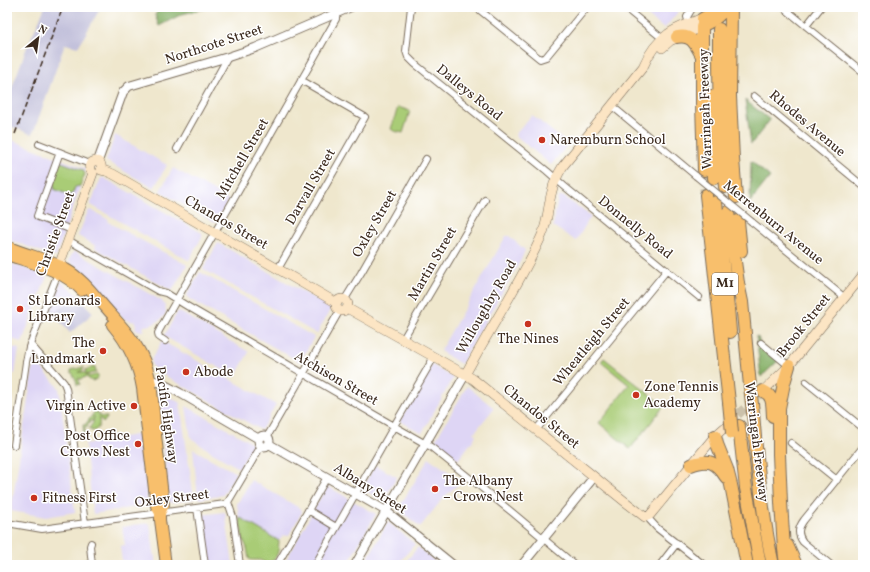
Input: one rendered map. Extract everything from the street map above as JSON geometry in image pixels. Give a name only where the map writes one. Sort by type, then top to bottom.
[{"type":"highway","points":[[730,7],[730,96],[736,197]]},
{"type":"highway","points":[[700,173],[702,138],[701,55],[708,26]]},
{"type":"highway","name":"Warringah Freeway","points":[[708,26],[714,178]]},
{"type":"highway","name":"Warringah Freeway","points":[[708,26],[719,110],[725,187]]},
{"type":"highway","points":[[669,39],[685,36],[692,39],[701,55]]},
{"type":"highway","name":"Warringah Freeway","points":[[711,199],[728,308],[732,429],[743,470],[760,565]]},
{"type":"highway","name":"Warringah Freeway","points":[[728,212],[742,302],[757,469],[768,544],[773,565]]},
{"type":"highway","points":[[738,221],[746,295],[742,302]]},
{"type":"highway","points":[[786,565],[782,525],[779,454],[780,401],[789,366]]},
{"type":"highway","points":[[763,391],[770,395],[772,399],[776,449],[779,454]]},
{"type":"highway","points":[[715,436],[732,485],[747,565]]},
{"type":"highway","points":[[691,465],[704,461],[713,463],[721,470],[732,485]]},
{"type":"highway","points":[[782,525],[786,543],[796,565]]},
{"type":"main road","name":"Willoughby Road","points":[[465,375],[527,266],[544,228],[552,190],[556,178],[563,166],[643,67],[648,57],[669,39],[708,26],[730,7]]},
{"type":"main road","name":"Willoughby Road","points":[[708,26],[716,8]]},
{"type":"main road","name":"Willoughby Road","points":[[669,39],[671,32],[689,24],[708,26]]},
{"type":"main road","name":"Chandos Street","points":[[96,167],[114,174],[473,380],[594,477],[641,514],[647,517]]},
{"type":"main road","name":"Christie Street","points":[[58,269],[96,167]]},
{"type":"main road","name":"Pacific Highway","points":[[7,246],[58,269],[78,286],[126,343],[138,369],[145,379],[164,503],[160,513],[160,522],[166,565]]},
{"type":"main road","name":"Pacific Highway","points":[[7,255],[48,268],[58,269]]},
{"type":"main road","name":"Brook Street","points":[[763,391],[789,366],[863,275]]},
{"type":"main road","points":[[647,517],[715,436],[732,429]]},
{"type":"street","name":"Dalleys Road","points":[[411,7],[406,51],[408,57],[414,64],[447,91],[556,178]]},
{"type":"street","points":[[476,7],[540,58],[546,57],[587,7]]},
{"type":"street","points":[[624,7],[669,39]]},
{"type":"street","points":[[689,24],[687,17],[693,7]]},
{"type":"street","points":[[783,7],[863,72]]},
{"type":"street","points":[[806,26],[821,7]]},
{"type":"street","name":"Northcote Street","points":[[129,86],[254,48],[347,8]]},
{"type":"street","name":"Mitchell Street","points":[[165,341],[159,337],[158,333],[160,329],[336,19],[336,13]]},
{"type":"street","points":[[176,149],[228,57]]},
{"type":"street","name":"Darvall Street","points":[[278,269],[365,117],[301,80]]},
{"type":"street","name":"Christie Street","points":[[96,167],[124,92],[129,86]]},
{"type":"street","name":"Rhodes Avenue","points":[[754,96],[863,186]]},
{"type":"street","name":"Merrenburn Avenue","points":[[612,106],[700,173],[752,222],[845,298]]},
{"type":"street","name":"Chandos Street","points":[[39,144],[96,167]]},
{"type":"street","points":[[60,152],[37,216],[72,230]]},
{"type":"street","name":"Oxley Street","points":[[7,524],[42,529],[225,504],[228,502],[426,159]]},
{"type":"street","name":"Donnelly Road","points":[[556,178],[699,297]]},
{"type":"street","name":"Martin Street","points":[[403,339],[485,200]]},
{"type":"street","name":"Atchison Street","points":[[68,240],[177,299],[186,306],[303,374],[425,443],[456,466],[575,565]]},
{"type":"street","name":"Christie Street","points":[[14,445],[30,344],[56,278],[58,269]]},
{"type":"street","name":"Wheatleigh Street","points":[[536,430],[667,270]]},
{"type":"street","points":[[761,343],[789,366]]},
{"type":"street","points":[[30,344],[64,383],[66,388],[85,523]]},
{"type":"street","points":[[315,565],[434,357]]},
{"type":"street","name":"Willoughby Road","points":[[355,565],[465,375]]},
{"type":"street","name":"Albany Street","points":[[145,379],[159,382],[180,393],[386,511],[453,565]]},
{"type":"street","points":[[806,382],[861,427],[863,420]]},
{"type":"street","points":[[791,443],[837,480]]},
{"type":"street","points":[[831,565],[803,542],[798,533],[798,529],[863,447]]},
{"type":"street","points":[[277,565],[327,477]]},
{"type":"street","points":[[522,565],[594,477]]},
{"type":"street","points":[[228,502],[233,517],[240,565]]},
{"type":"street","points":[[197,508],[205,565]]},
{"type":"street","points":[[308,510],[336,527]]},
{"type":"street","name":"Chandos Street","points":[[647,517],[657,528],[704,565]]},
{"type":"street","points":[[91,543],[92,565]]},
{"type":"street","points":[[660,565],[677,543]]},
{"type":"shaded area","points":[[45,7],[101,7],[78,47],[65,44],[34,131],[31,134],[7,125],[7,101],[27,47]]},
{"type":"shaded area","points":[[638,7],[682,7],[664,29]]},
{"type":"shaded area","name":"Naremburn School","points":[[532,115],[568,144],[551,165],[515,135]]},
{"type":"shaded area","points":[[115,135],[167,165],[154,188],[106,161]]},
{"type":"shaded area","points":[[7,138],[86,169],[56,257],[7,239]]},
{"type":"shaded area","points":[[173,168],[229,200],[215,223],[160,191]]},
{"type":"shaded area","points":[[101,178],[104,178],[202,233],[202,237],[189,260],[91,205]]},
{"type":"shaded area","points":[[562,196],[591,216],[576,241],[553,226],[558,198]]},
{"type":"shaded area","points":[[91,210],[109,220],[108,222],[187,265],[172,291],[95,248],[96,246],[78,236],[88,211]]},
{"type":"shaded area","points":[[506,236],[509,236],[525,250],[521,260],[461,364],[440,351]]},
{"type":"shaded area","points":[[218,243],[331,308],[317,334],[203,269]]},
{"type":"shaded area","points":[[74,251],[162,301],[165,306],[165,315],[155,323],[144,326],[143,328],[145,330],[136,330],[135,322],[124,319],[81,270],[68,261]]},
{"type":"shaded area","points":[[7,262],[47,276],[22,342],[7,338]]},
{"type":"shaded area","points":[[200,272],[314,337],[300,362],[189,299],[187,295]]},
{"type":"shaded area","points":[[61,281],[78,295],[56,312],[52,307]]},
{"type":"shaded area","points":[[78,295],[93,313],[70,333],[50,310],[52,307],[56,312]]},
{"type":"shaded area","points":[[178,311],[249,352],[235,377],[164,336]]},
{"type":"shaded area","points":[[162,341],[276,405],[261,430],[155,370],[151,362]]},
{"type":"shaded area","points":[[7,346],[19,349],[15,374],[7,372]]},
{"type":"shaded area","points":[[34,360],[59,388],[75,512],[46,517],[11,511]]},
{"type":"shaded area","points":[[432,365],[453,378],[422,433],[400,421]]},
{"type":"shaded area","points":[[467,386],[494,408],[474,433],[476,434],[474,439],[458,460],[435,441]]},
{"type":"shaded area","points":[[160,393],[164,393],[180,403],[194,499],[171,503],[168,501],[158,398]]},
{"type":"shaded area","points":[[186,406],[254,444],[239,468],[211,452],[191,438]]},
{"type":"shaded area","points":[[141,434],[148,480],[147,505],[93,514],[85,444]]},
{"type":"shaded area","points":[[193,449],[236,473],[223,495],[200,499],[198,498]]},
{"type":"shaded area","name":"The Albany – Crows Nest","points":[[429,458],[462,481],[444,497],[420,527],[398,509]]},
{"type":"shaded area","points":[[375,465],[397,477],[383,501],[362,489]]},
{"type":"shaded area","points":[[251,480],[301,509],[302,512],[289,535],[283,535],[279,541],[239,517],[237,504]]},
{"type":"shaded area","points":[[327,486],[376,514],[347,565],[283,565]]},
{"type":"shaded area","points":[[225,512],[233,565],[207,565],[200,515]]},
{"type":"shaded area","points":[[388,522],[415,544],[397,565],[364,565]]},
{"type":"shaded area","points":[[148,523],[150,525],[156,565],[125,564],[125,560],[122,561],[120,546],[125,545],[122,527]]},
{"type":"shaded area","points":[[418,547],[439,565],[403,565]]},
{"type":"green space","points":[[161,7],[212,7],[182,14],[159,26],[155,15]]},
{"type":"green space","points":[[745,100],[770,120],[751,144]]},
{"type":"green space","points":[[398,107],[410,111],[403,133],[391,129]]},
{"type":"green space","points":[[751,161],[770,177],[750,202]]},
{"type":"green space","points":[[61,162],[83,170],[85,174],[80,186],[75,187],[73,193],[69,195],[54,189],[55,186],[51,185],[59,163]]},
{"type":"green space","points":[[756,336],[758,337],[760,344],[779,360],[761,377]]},
{"type":"green space","name":"Zone Tennis Academy","points":[[604,358],[664,406],[630,449],[599,423],[629,385],[601,362]]},
{"type":"green space","points":[[84,367],[82,371],[78,372],[86,374],[85,370],[95,367],[96,372],[86,375],[98,375],[95,380],[92,381],[86,377],[80,379],[78,378],[80,384],[77,385],[71,370]]},
{"type":"green space","points":[[96,410],[100,416],[107,418],[103,423],[99,418],[98,426],[92,431],[90,430],[90,427],[93,423],[94,416],[93,421],[90,421],[87,425],[88,427],[85,427],[86,437],[84,437],[83,425],[85,425]]},
{"type":"green space","points":[[239,517],[279,541],[277,554],[268,564],[260,560],[249,559],[247,548],[243,539]]},
{"type":"tunnel","points":[[704,170],[706,195]]},
{"type":"tunnel","points":[[728,424],[763,391]]},
{"type":"railway","points":[[15,134],[63,7]]},
{"type":"place","name":"Naremburn School","points":[[542,140]]},
{"type":"place","name":"St Leonards Library","points":[[20,309]]},
{"type":"place","name":"The Nines","points":[[528,324]]},
{"type":"place","name":"The Landmark","points":[[103,351]]},
{"type":"place","name":"Abode","points":[[186,372]]},
{"type":"place","name":"Zone Tennis Academy","points":[[636,395]]},
{"type":"place","name":"Virgin Active","points":[[134,406]]},
{"type":"place","name":"Post Office Crows Nest","points":[[138,444]]},
{"type":"place","name":"The Albany – Crows Nest","points":[[435,489]]},
{"type":"place","name":"Fitness First","points":[[34,498]]}]
